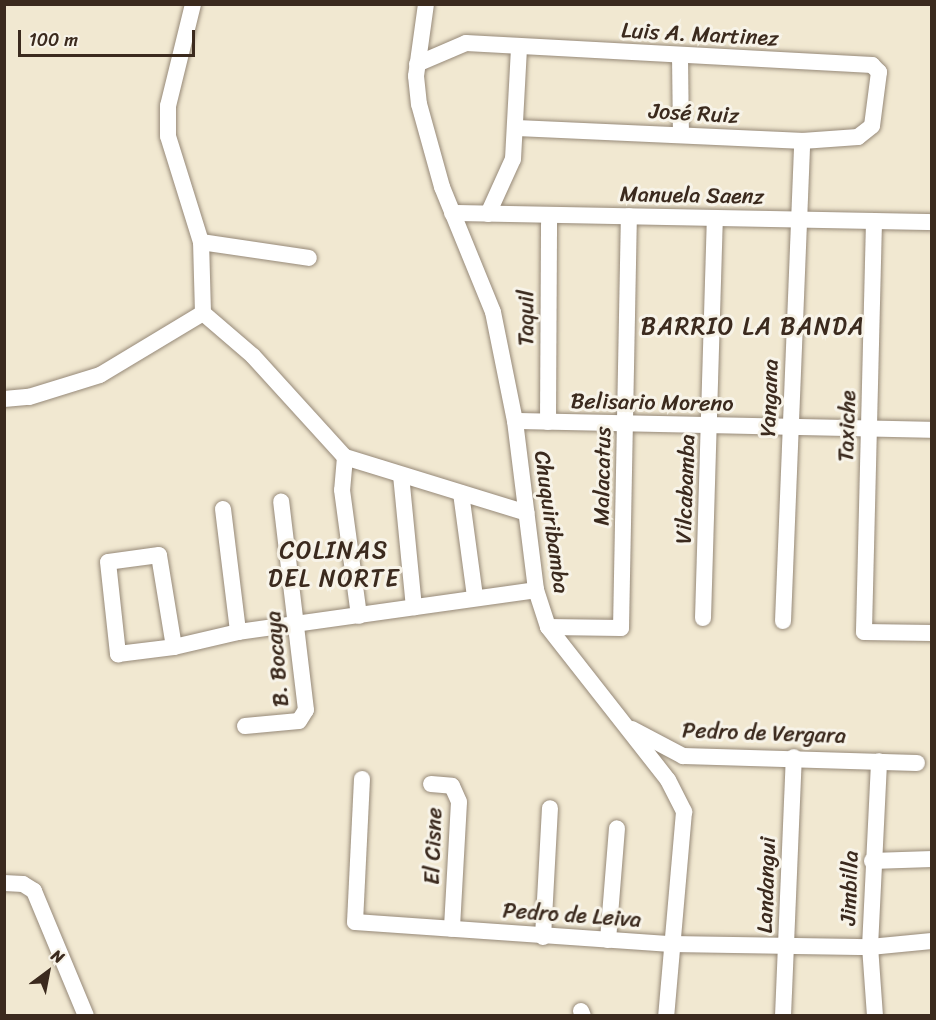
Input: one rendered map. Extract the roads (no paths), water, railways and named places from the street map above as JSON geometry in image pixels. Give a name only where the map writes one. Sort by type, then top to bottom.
[{"type":"street","points":[[193,4],[168,106],[168,136],[201,242],[203,313],[253,356],[345,457],[527,513]]},
{"type":"street","name":"Chuquiribamba","points":[[426,4],[417,64],[425,137],[452,213],[494,312],[515,422],[536,590],[548,627],[618,720],[674,788],[684,812],[666,1016]]},
{"type":"street","name":"Luis A. Martinez","points":[[417,64],[466,43],[877,69],[872,126],[866,133]]},
{"type":"street","points":[[488,214],[508,177],[519,128],[519,46]]},
{"type":"street","points":[[680,56],[681,135]]},
{"type":"street","name":"José Ruiz","points":[[519,128],[802,141],[866,133]]},
{"type":"street","name":"Yangana","points":[[783,621],[802,141]]},
{"type":"street","name":"Manuela Saenz","points":[[452,213],[932,222]]},
{"type":"street","name":"Taquil","points":[[548,422],[549,215]]},
{"type":"street","name":"Malacatus","points":[[548,627],[621,628],[629,216]]},
{"type":"street","name":"Vilcabamba","points":[[704,618],[715,218]]},
{"type":"street","name":"Taxiche","points":[[874,221],[864,632],[932,633]]},
{"type":"street","points":[[201,242],[309,258]]},
{"type":"street","points":[[4,399],[29,397],[100,375],[203,313]]},
{"type":"street","name":"Belisario Moreno","points":[[515,422],[932,430]]},
{"type":"street","points":[[345,457],[342,490],[359,616]]},
{"type":"street","points":[[401,475],[414,606]]},
{"type":"street","points":[[460,493],[475,597]]},
{"type":"street","name":"B. Bocaya","points":[[244,726],[299,721],[305,715],[298,625],[281,501]]},
{"type":"street","points":[[223,509],[238,632]]},
{"type":"street","points":[[174,647],[159,555],[106,565],[114,650],[118,654],[174,647],[238,632],[536,590]]},
{"type":"street","name":"Pedro de Vergara","points":[[618,720],[683,756],[794,757],[917,763]]},
{"type":"street","name":"Landangui","points":[[783,1016],[794,757]]},
{"type":"street","name":"Jimbilla","points":[[875,1016],[870,947],[872,861],[879,761]]},
{"type":"street","name":"Pedro de Leiva","points":[[362,779],[355,922],[543,937],[671,944],[870,947],[932,941]]},
{"type":"street","name":"El Cisne","points":[[432,784],[452,786],[459,802],[452,929]]},
{"type":"street","points":[[543,937],[550,808]]},
{"type":"street","points":[[608,940],[616,828]]},
{"type":"street","points":[[872,861],[932,859]]},
{"type":"street","points":[[4,883],[23,884],[34,891],[86,1016]]},
{"type":"district","name":"BARRIO LA BANDA","points":[[753,327]]},
{"type":"district","name":"COLINAS DEL NORTE","points":[[334,565]]}]
